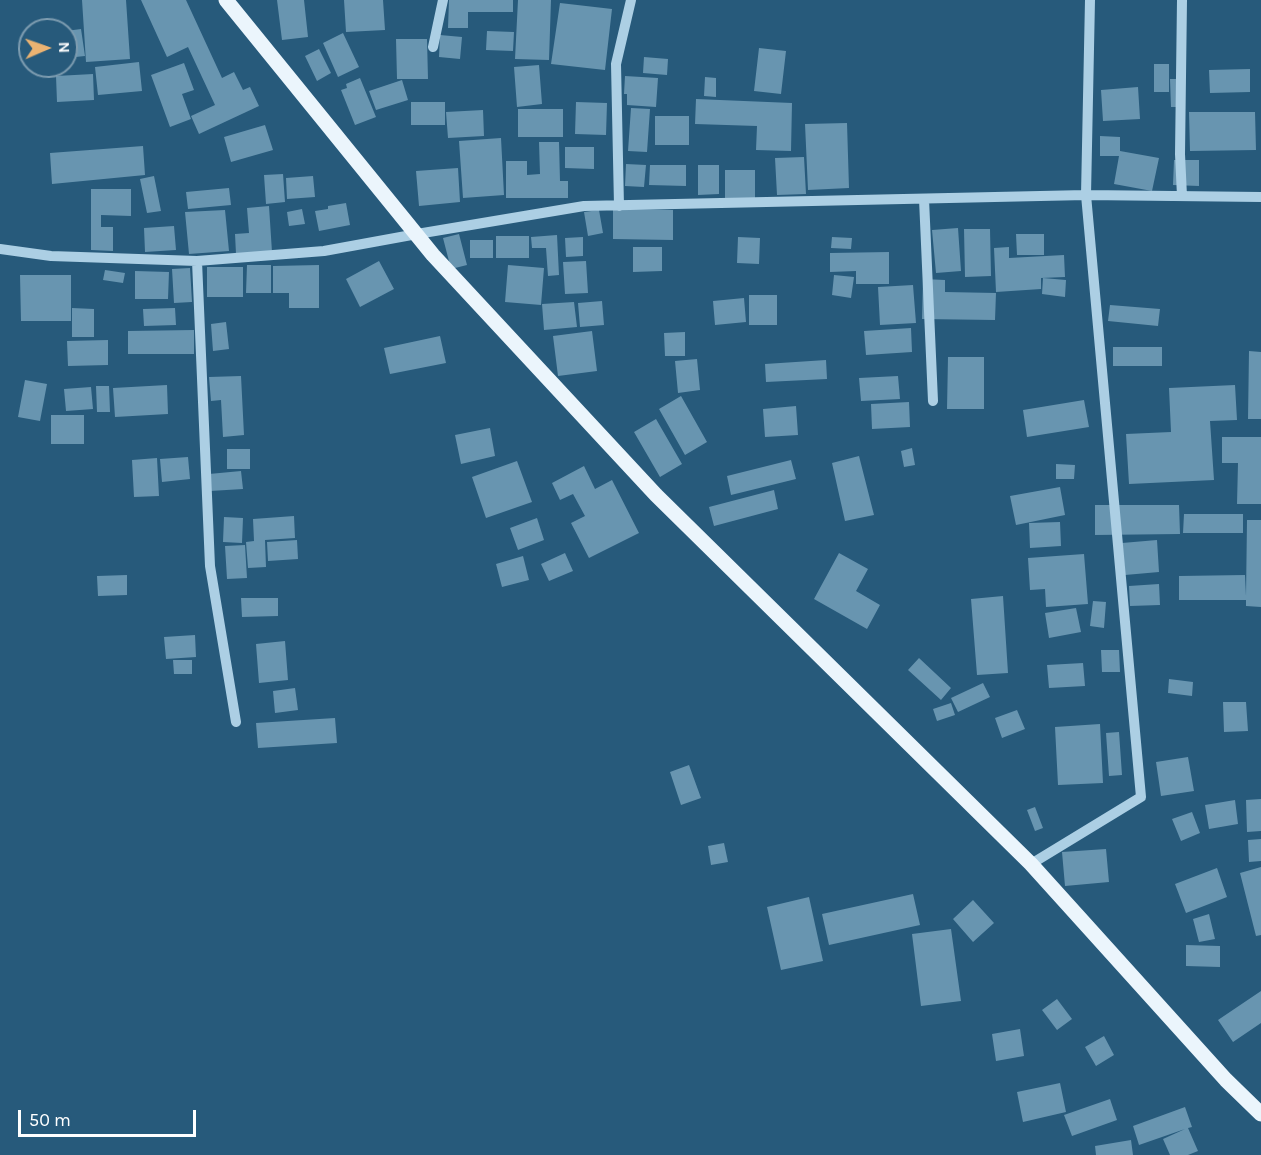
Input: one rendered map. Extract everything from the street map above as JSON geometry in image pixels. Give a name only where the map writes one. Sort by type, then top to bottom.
[{"type":"main road","points":[[226,0],[433,255],[656,495],[1030,864],[1226,1080],[1261,1114]]},
{"type":"street","points":[[433,47],[443,0]]},
{"type":"street","points":[[619,206],[616,64],[631,0]]},
{"type":"street","points":[[1030,864],[1141,797],[1086,195],[1090,0]]},
{"type":"street","points":[[1182,0],[1180,154],[1182,196]]},
{"type":"street","points":[[0,249],[51,256],[197,261],[324,251],[584,206],[1086,195],[1261,197]]},
{"type":"street","points":[[924,199],[933,401]]},
{"type":"street","points":[[197,261],[210,567],[236,722]]},
{"type":"building","points":[[82,0],[126,0],[130,59],[86,62]]},
{"type":"building","points":[[141,0],[186,0],[222,78],[234,72],[243,90],[250,87],[259,106],[199,134],[191,116],[215,105],[188,47],[167,57]]},
{"type":"building","points":[[277,0],[304,0],[308,37],[282,40]]},
{"type":"building","points":[[344,0],[383,0],[385,30],[346,32]]},
{"type":"building","points":[[449,0],[513,0],[513,12],[468,12],[468,28],[448,28]]},
{"type":"building","points":[[518,0],[551,0],[549,60],[515,59]]},
{"type":"building","points":[[560,3],[612,9],[605,70],[551,64]]},
{"type":"building","points":[[78,29],[81,29],[85,56],[78,57]]},
{"type":"building","points":[[487,31],[514,32],[513,51],[486,50]]},
{"type":"building","points":[[343,33],[359,67],[338,77],[323,43]]},
{"type":"building","points":[[440,35],[462,37],[460,59],[439,57]]},
{"type":"building","points":[[396,39],[427,39],[428,79],[397,79]]},
{"type":"building","points":[[759,48],[786,51],[781,94],[754,91]]},
{"type":"building","points":[[319,49],[331,73],[317,81],[305,56]]},
{"type":"building","points":[[644,57],[668,59],[667,75],[643,73]]},
{"type":"building","points":[[139,62],[142,91],[98,95],[95,67]]},
{"type":"building","points":[[184,63],[194,90],[182,94],[191,119],[170,127],[151,75]]},
{"type":"building","points":[[1154,64],[1169,64],[1169,92],[1154,92]]},
{"type":"building","points":[[539,65],[542,104],[517,107],[514,67]]},
{"type":"building","points":[[1250,69],[1250,92],[1210,93],[1209,70]]},
{"type":"building","points":[[93,74],[94,100],[57,102],[56,78],[78,78],[78,75]]},
{"type":"building","points":[[625,76],[658,78],[656,107],[627,105],[627,94],[624,94]]},
{"type":"building","points":[[705,77],[716,78],[716,97],[704,96]]},
{"type":"building","points":[[360,78],[376,117],[355,125],[341,90],[347,88],[346,84]]},
{"type":"building","points":[[1170,79],[1185,79],[1185,107],[1171,107]]},
{"type":"building","points":[[402,80],[408,100],[376,110],[369,91]]},
{"type":"building","points":[[1138,87],[1140,119],[1103,121],[1101,90]]},
{"type":"building","points":[[696,99],[792,103],[791,151],[756,150],[757,126],[695,124]]},
{"type":"building","points":[[411,102],[445,102],[445,125],[411,125]]},
{"type":"building","points":[[576,102],[607,103],[606,135],[575,134]]},
{"type":"building","points":[[631,108],[650,109],[647,152],[628,151]]},
{"type":"building","points":[[518,109],[563,109],[563,137],[518,137]]},
{"type":"building","points":[[483,110],[484,136],[448,138],[446,112]]},
{"type":"building","points":[[1189,112],[1255,112],[1256,150],[1190,151]]},
{"type":"building","points":[[655,116],[689,116],[689,145],[655,145]]},
{"type":"building","points":[[847,123],[849,188],[808,190],[805,124]]},
{"type":"building","points":[[265,125],[273,150],[231,162],[224,137]]},
{"type":"building","points":[[1100,136],[1120,137],[1120,151],[1159,158],[1152,191],[1114,184],[1119,156],[1100,156]]},
{"type":"building","points":[[501,138],[504,195],[463,198],[459,141]]},
{"type":"building","points":[[539,142],[559,142],[560,181],[568,181],[568,198],[506,198],[506,161],[527,161],[527,175],[540,174]]},
{"type":"building","points":[[143,146],[145,175],[52,184],[50,153]]},
{"type":"building","points":[[565,147],[594,147],[594,169],[565,168]]},
{"type":"building","points":[[804,157],[806,194],[777,195],[775,158]]},
{"type":"building","points":[[1174,160],[1199,160],[1199,186],[1173,185]]},
{"type":"building","points":[[626,164],[646,165],[644,187],[625,186]]},
{"type":"building","points":[[650,165],[686,165],[686,186],[649,185]]},
{"type":"building","points":[[698,165],[719,165],[719,194],[698,195]]},
{"type":"building","points":[[458,168],[460,202],[419,206],[416,171]]},
{"type":"building","points":[[725,170],[755,170],[755,201],[725,201]]},
{"type":"building","points":[[283,174],[285,202],[266,204],[264,175]]},
{"type":"building","points":[[154,176],[161,211],[147,213],[140,179]]},
{"type":"building","points":[[313,176],[315,197],[287,199],[286,178]]},
{"type":"building","points":[[229,188],[231,205],[188,209],[186,192]]},
{"type":"building","points":[[91,189],[131,189],[131,216],[101,215],[101,227],[113,227],[113,251],[91,250]]},
{"type":"building","points":[[346,203],[350,225],[319,231],[315,211]]},
{"type":"building","points":[[269,206],[272,252],[236,254],[235,234],[249,233],[247,208]]},
{"type":"building","points":[[302,209],[305,224],[289,226],[287,212]]},
{"type":"building","points":[[613,209],[673,210],[673,240],[613,239]]},
{"type":"building","points":[[225,210],[229,251],[189,254],[185,212]]},
{"type":"building","points":[[599,210],[603,233],[588,236],[584,212]]},
{"type":"building","points":[[174,226],[176,250],[145,252],[144,228]]},
{"type":"building","points":[[958,228],[961,271],[936,273],[932,230]]},
{"type":"building","points":[[964,229],[990,229],[991,276],[965,277]]},
{"type":"building","points":[[459,234],[467,265],[451,269],[443,238]]},
{"type":"building","points":[[1016,234],[1044,234],[1044,255],[1017,255]]},
{"type":"building","points":[[557,235],[559,275],[548,276],[546,248],[532,248],[531,237]]},
{"type":"building","points":[[496,236],[529,236],[529,258],[496,258]]},
{"type":"building","points":[[583,237],[583,256],[566,257],[565,238]]},
{"type":"building","points":[[738,237],[760,238],[759,264],[737,263]]},
{"type":"building","points":[[832,237],[852,238],[851,249],[831,248]]},
{"type":"building","points":[[470,240],[493,240],[493,258],[470,258]]},
{"type":"building","points":[[633,247],[662,247],[662,271],[633,272]]},
{"type":"building","points":[[1009,247],[1009,258],[1064,255],[1065,277],[1041,278],[1041,289],[996,292],[994,248]]},
{"type":"building","points":[[889,252],[889,284],[856,284],[856,271],[830,272],[830,253]]},
{"type":"building","points":[[379,261],[394,289],[360,307],[346,279]]},
{"type":"building","points":[[586,261],[588,293],[565,294],[563,262]]},
{"type":"building","points":[[247,265],[271,265],[271,293],[246,293]]},
{"type":"building","points":[[319,265],[319,308],[289,308],[289,293],[273,293],[273,266]]},
{"type":"building","points":[[508,265],[544,268],[541,305],[505,302]]},
{"type":"building","points":[[207,267],[243,267],[243,297],[207,297]]},
{"type":"building","points":[[190,268],[192,302],[174,303],[172,269]]},
{"type":"building","points":[[105,270],[125,273],[123,283],[103,280]]},
{"type":"building","points":[[135,271],[169,272],[168,299],[135,299]]},
{"type":"building","points":[[20,275],[71,275],[71,321],[21,321]]},
{"type":"building","points":[[834,275],[854,277],[851,298],[832,295]]},
{"type":"building","points":[[1043,278],[1066,280],[1065,297],[1042,294]]},
{"type":"building","points":[[923,279],[945,280],[945,292],[996,293],[995,320],[922,319]]},
{"type":"building","points":[[913,285],[916,323],[880,325],[878,287]]},
{"type":"building","points":[[749,295],[777,295],[777,325],[749,325]]},
{"type":"building","points":[[744,298],[746,322],[715,325],[713,301]]},
{"type":"building","points":[[602,301],[604,325],[580,327],[578,303]]},
{"type":"building","points":[[574,302],[577,327],[544,330],[542,304]]},
{"type":"building","points":[[1110,305],[1160,309],[1158,326],[1108,321]]},
{"type":"building","points":[[72,308],[94,309],[94,337],[72,337]]},
{"type":"building","points":[[175,308],[176,325],[144,326],[143,309]]},
{"type":"building","points":[[226,322],[229,349],[213,351],[211,324]]},
{"type":"building","points":[[911,328],[912,352],[866,355],[864,331]]},
{"type":"building","points":[[194,330],[194,354],[128,354],[128,331]]},
{"type":"building","points":[[592,331],[597,371],[558,376],[553,336]]},
{"type":"building","points":[[685,332],[685,356],[665,356],[664,333]]},
{"type":"building","points":[[440,336],[446,363],[390,374],[384,348]]},
{"type":"building","points":[[108,340],[108,365],[68,366],[67,341]]},
{"type":"building","points":[[1113,347],[1162,347],[1162,366],[1113,366]]},
{"type":"building","points":[[1249,351],[1261,352],[1261,419],[1248,419]]},
{"type":"building","points":[[948,357],[984,357],[984,409],[947,409]]},
{"type":"building","points":[[697,359],[700,390],[678,393],[675,361]]},
{"type":"building","points":[[826,360],[827,379],[766,382],[765,364]]},
{"type":"building","points":[[241,376],[244,435],[223,437],[221,400],[211,401],[209,377]]},
{"type":"building","points":[[898,376],[900,399],[861,401],[859,378]]},
{"type":"building","points":[[25,380],[47,384],[40,421],[18,417]]},
{"type":"building","points":[[167,385],[168,414],[115,417],[113,388]]},
{"type":"building","points":[[1235,385],[1237,420],[1210,421],[1214,480],[1129,484],[1126,434],[1171,432],[1169,388]]},
{"type":"building","points":[[96,386],[109,386],[110,412],[97,412]]},
{"type":"building","points":[[91,387],[93,409],[66,411],[64,389]]},
{"type":"building","points":[[681,396],[707,442],[685,455],[659,409]]},
{"type":"building","points":[[1084,400],[1089,427],[1027,437],[1023,410]]},
{"type":"building","points":[[909,402],[910,427],[872,429],[871,404]]},
{"type":"building","points":[[796,406],[798,435],[765,437],[763,409]]},
{"type":"building","points":[[51,415],[84,415],[84,444],[51,444]]},
{"type":"building","points":[[656,419],[682,464],[660,477],[634,432]]},
{"type":"building","points":[[490,428],[495,456],[461,464],[455,435]]},
{"type":"building","points":[[1222,437],[1261,437],[1261,504],[1237,504],[1238,463],[1222,463]]},
{"type":"building","points":[[912,448],[915,465],[904,467],[901,451]]},
{"type":"building","points":[[227,449],[250,449],[250,469],[227,469]]},
{"type":"building","points":[[859,456],[874,515],[845,521],[832,463]]},
{"type":"building","points":[[188,457],[190,479],[162,482],[160,459]]},
{"type":"building","points":[[157,458],[159,496],[134,497],[132,460]]},
{"type":"building","points":[[791,460],[796,479],[731,495],[727,476]]},
{"type":"building","points":[[517,461],[532,502],[486,518],[472,477]]},
{"type":"building","points":[[1056,464],[1075,465],[1074,479],[1056,479]]},
{"type":"building","points":[[584,466],[595,489],[612,480],[639,533],[589,558],[571,523],[585,516],[573,494],[560,500],[552,483]]},
{"type":"building","points":[[241,471],[243,489],[210,491],[209,474]]},
{"type":"building","points":[[1060,487],[1065,515],[1016,525],[1010,496]]},
{"type":"building","points":[[774,490],[778,509],[714,526],[709,507]]},
{"type":"building","points":[[1095,505],[1179,505],[1180,534],[1095,535]]},
{"type":"building","points":[[1184,514],[1243,514],[1243,533],[1183,533]]},
{"type":"building","points":[[294,516],[295,538],[265,540],[266,567],[248,568],[246,542],[254,541],[253,519]]},
{"type":"building","points":[[224,517],[243,518],[242,543],[223,542]]},
{"type":"building","points":[[537,518],[544,540],[518,550],[510,528]]},
{"type":"building","points":[[1247,520],[1261,520],[1261,607],[1246,606],[1246,600],[1179,600],[1179,576],[1245,575],[1246,596]]},
{"type":"building","points":[[1060,522],[1061,546],[1030,548],[1029,523]]},
{"type":"building","points":[[297,540],[298,559],[268,561],[267,542]]},
{"type":"building","points":[[1157,540],[1159,572],[1125,575],[1122,543]]},
{"type":"building","points":[[245,545],[247,578],[227,579],[225,546]]},
{"type":"building","points":[[565,553],[573,571],[549,581],[541,564]]},
{"type":"building","points":[[839,553],[868,569],[856,591],[880,605],[867,629],[814,599]]},
{"type":"building","points":[[1084,554],[1088,604],[1046,607],[1045,589],[1030,590],[1028,558]]},
{"type":"building","points":[[523,556],[529,580],[502,587],[496,564]]},
{"type":"building","points":[[127,575],[127,595],[98,596],[97,576]]},
{"type":"building","points":[[1159,584],[1160,605],[1130,606],[1129,586]]},
{"type":"building","points":[[1003,596],[1008,673],[977,675],[971,599]]},
{"type":"building","points":[[241,598],[278,598],[278,616],[242,617]]},
{"type":"building","points":[[1093,601],[1106,602],[1104,628],[1090,626]]},
{"type":"building","points":[[1076,608],[1081,632],[1049,638],[1045,613]]},
{"type":"building","points":[[195,635],[196,657],[166,659],[164,637]]},
{"type":"building","points":[[285,641],[288,680],[259,683],[256,644]]},
{"type":"building","points":[[1101,650],[1119,650],[1120,672],[1102,672]]},
{"type":"building","points":[[919,658],[951,688],[941,700],[908,670]]},
{"type":"building","points":[[173,660],[192,660],[192,674],[174,674]]},
{"type":"building","points":[[1083,663],[1085,686],[1049,688],[1047,665]]},
{"type":"building","points":[[1169,679],[1193,682],[1192,696],[1168,693]]},
{"type":"building","points":[[983,683],[990,697],[958,712],[951,698]]},
{"type":"building","points":[[295,688],[298,710],[275,713],[273,691]]},
{"type":"building","points":[[1223,702],[1246,702],[1248,731],[1224,732]]},
{"type":"building","points":[[951,703],[955,715],[937,721],[933,709]]},
{"type":"building","points":[[1017,710],[1025,729],[1002,738],[995,718]]},
{"type":"building","points":[[335,718],[337,743],[258,748],[256,723]]},
{"type":"building","points":[[1100,724],[1103,783],[1058,785],[1055,727]]},
{"type":"building","points":[[1119,732],[1122,775],[1109,776],[1106,733]]},
{"type":"building","points":[[1188,757],[1194,791],[1161,796],[1156,762]]},
{"type":"building","points":[[689,765],[701,798],[681,805],[670,772]]},
{"type":"building","points":[[1261,799],[1261,831],[1247,832],[1246,800]]},
{"type":"building","points":[[1235,800],[1238,824],[1209,829],[1205,805]]},
{"type":"building","points":[[1035,807],[1043,828],[1035,831],[1027,810]]},
{"type":"building","points":[[1192,812],[1200,833],[1181,841],[1172,819]]},
{"type":"building","points":[[1261,839],[1261,861],[1249,862],[1248,840]]},
{"type":"building","points":[[724,843],[728,862],[711,865],[708,846]]},
{"type":"building","points":[[1106,849],[1109,882],[1065,886],[1062,852]]},
{"type":"building","points":[[1261,867],[1261,935],[1256,936],[1240,873]]},
{"type":"building","points":[[1217,868],[1227,897],[1186,913],[1175,884]]},
{"type":"building","points":[[913,894],[920,925],[829,945],[822,914]]},
{"type":"building","points":[[809,897],[823,961],[781,970],[767,907]]},
{"type":"building","points":[[973,900],[994,923],[973,942],[953,919]]},
{"type":"building","points":[[1209,914],[1215,939],[1199,942],[1193,919]]},
{"type":"building","points":[[951,929],[961,1001],[921,1006],[912,934]]},
{"type":"building","points":[[1186,945],[1220,946],[1220,967],[1186,966]]},
{"type":"building","points":[[1261,991],[1261,1023],[1233,1042],[1218,1020]]},
{"type":"building","points":[[1057,999],[1072,1019],[1057,1030],[1042,1010]]},
{"type":"building","points":[[1020,1029],[1024,1056],[996,1061],[992,1034]]},
{"type":"building","points":[[1104,1036],[1114,1055],[1096,1066],[1085,1047]]},
{"type":"building","points":[[1060,1083],[1066,1112],[1023,1122],[1017,1092]]},
{"type":"building","points":[[1110,1099],[1117,1120],[1072,1136],[1064,1115]]},
{"type":"building","points":[[1185,1107],[1192,1127],[1188,1128],[1198,1151],[1188,1155],[1170,1155],[1163,1139],[1185,1129],[1139,1145],[1133,1126]]},
{"type":"building","points":[[1131,1140],[1133,1155],[1096,1155],[1095,1146]]}]
